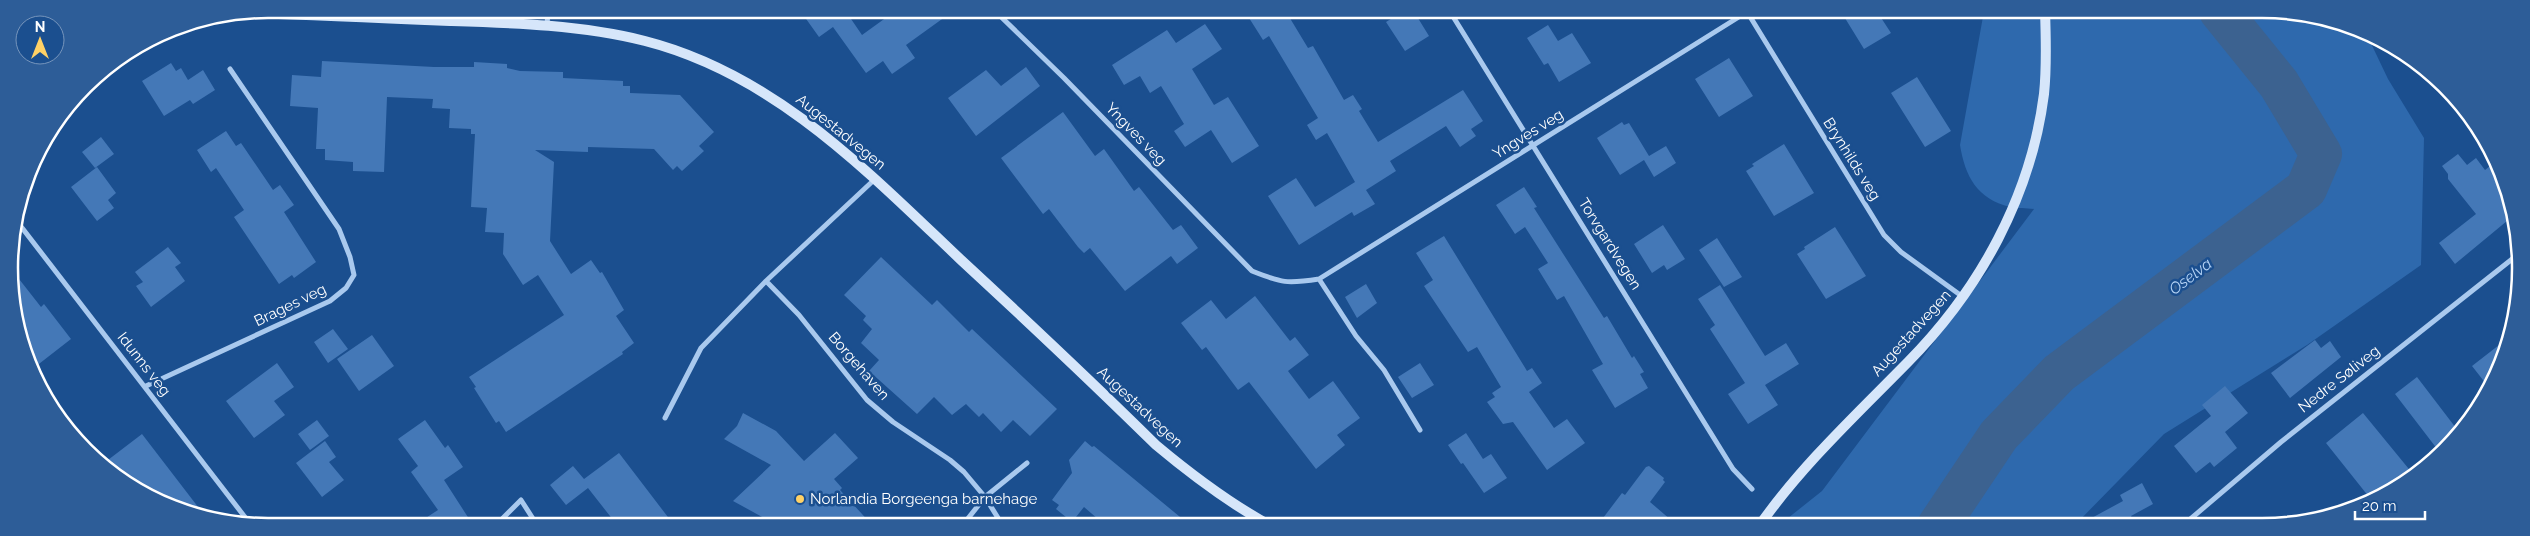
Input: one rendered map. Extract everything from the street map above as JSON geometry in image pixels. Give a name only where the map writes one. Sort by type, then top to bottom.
[{"type":"main road","name":"Augestadvegen","points":[[355,18],[547,27],[644,41],[688,54],[728,71],[796,112],[875,179],[1156,445],[1216,493],[1258,518]]},
{"type":"main road","name":"Augestadvegen","points":[[1765,518],[1798,474],[1909,361],[1963,298],[1998,241],[2013,210],[2034,149],[2044,93],[2045,18]]},
{"type":"street","points":[[547,27],[548,18]]},
{"type":"street","name":"Yngves veg","points":[[1002,18],[1064,78],[1252,271],[1279,282],[1319,279],[1737,18]]},
{"type":"street","name":"Torvgardvegen","points":[[1454,18],[1534,144],[1733,469],[1752,489]]},
{"type":"street","name":"Brynhilds veg","points":[[1752,18],[1884,235],[1901,252],[1963,298]]},
{"type":"street","name":"Brages veg","points":[[146,386],[330,301],[346,288],[354,275],[350,257],[339,229],[230,69]]},
{"type":"street","points":[[665,418],[701,348],[766,281],[875,179]]},
{"type":"street","name":"Idunns veg","points":[[21,226],[146,386],[245,517]]},
{"type":"street","name":"Nedre Søliveg","points":[[2191,518],[2280,442],[2512,259]]},
{"type":"street","points":[[1319,279],[1356,336],[1384,370],[1420,430]]},
{"type":"street","name":"Borgehaven","points":[[766,281],[799,315],[867,400],[893,422],[950,460],[964,472],[985,497],[998,518]]},
{"type":"street","points":[[968,518],[985,497],[1027,462]]},
{"type":"street","points":[[503,518],[521,500],[533,518]]},
{"type":"shaded area","points":[[1983,18],[2278,18],[2327,26],[2370,42],[2388,79],[2424,138],[2421,265],[2307,345],[2164,434],[2082,518],[1788,518],[1822,491],[2034,209],[2010,207],[1989,198],[1981,192],[1969,176],[1960,145]]},
{"type":"building","points":[[805,18],[850,18],[862,35],[886,18],[944,18],[906,45],[915,58],[892,74],[883,61],[866,73],[833,27],[819,37]]},
{"type":"building","points":[[1249,18],[1290,18],[1308,48],[1313,46],[1344,100],[1353,95],[1362,109],[1359,111],[1378,142],[1463,90],[1483,121],[1471,129],[1476,136],[1460,147],[1446,126],[1390,161],[1396,171],[1366,190],[1375,204],[1354,216],[1352,212],[1299,245],[1268,196],[1296,178],[1315,207],[1355,182],[1327,133],[1316,140],[1307,125],[1318,118],[1269,36],[1263,40]]},
{"type":"building","points":[[1392,18],[1418,18],[1429,36],[1405,51],[1386,22]]},
{"type":"building","points":[[1845,18],[1881,18],[1891,33],[1864,49]]},
{"type":"building","points":[[1205,24],[1222,49],[1192,69],[1214,105],[1228,97],[1259,146],[1232,163],[1211,130],[1185,147],[1174,131],[1184,124],[1161,86],[1150,93],[1140,76],[1124,85],[1112,65],[1167,30],[1176,43]]},
{"type":"building","points":[[1548,25],[1558,41],[1572,33],[1591,63],[1559,82],[1548,63],[1544,65],[1527,38]]},
{"type":"building","points":[[1729,58],[1753,96],[1719,117],[1695,79]]},
{"type":"building","points":[[322,61],[434,67],[474,67],[474,62],[507,64],[507,68],[520,71],[563,72],[563,78],[623,81],[623,86],[630,86],[630,93],[680,95],[714,132],[699,146],[704,151],[682,171],[677,166],[673,170],[654,149],[588,147],[588,152],[535,150],[554,162],[550,241],[571,274],[591,260],[600,273],[602,272],[624,310],[616,316],[634,343],[622,352],[623,354],[506,432],[499,421],[496,423],[469,377],[564,315],[538,275],[523,285],[503,254],[504,233],[485,232],[487,208],[471,207],[475,134],[471,134],[471,129],[449,128],[450,109],[432,108],[433,99],[387,97],[384,172],[353,171],[353,162],[325,160],[325,149],[316,149],[318,108],[290,106],[292,75],[321,77]]},
{"type":"building","points":[[171,63],[176,71],[181,68],[188,80],[203,70],[215,90],[193,104],[190,100],[164,116],[142,81]]},
{"type":"building","points":[[1026,67],[1040,86],[976,136],[948,98],[986,70],[1001,86]]},
{"type":"building","points":[[1917,77],[1951,131],[1925,147],[1891,93]]},
{"type":"building","points":[[1063,112],[1095,156],[1104,149],[1134,191],[1139,187],[1173,230],[1181,225],[1198,248],[1177,264],[1171,256],[1125,291],[1090,248],[1084,253],[1078,247],[1049,209],[1043,214],[1001,158]]},
{"type":"building","points":[[1622,122],[1624,125],[1629,123],[1649,156],[1666,146],[1676,163],[1654,177],[1644,160],[1620,175],[1597,138]]},
{"type":"building","points":[[226,131],[236,146],[241,143],[273,190],[280,185],[294,205],[284,212],[316,262],[294,278],[292,275],[279,284],[234,217],[244,210],[216,168],[211,172],[197,150]]},
{"type":"building","points":[[101,137],[114,154],[95,168],[82,152]]},
{"type":"building","points":[[1784,144],[1814,193],[1774,216],[1746,171],[1754,166],[1752,164]]},
{"type":"building","points":[[2458,154],[2467,165],[2476,158],[2485,170],[2490,166],[2508,219],[2455,264],[2439,243],[2476,214],[2448,179],[2448,174],[2442,166]]},
{"type":"building","points":[[97,167],[116,193],[108,200],[114,208],[97,221],[71,187]]},
{"type":"building","points":[[1524,187],[1537,207],[1534,208],[1604,318],[1607,316],[1632,358],[1634,356],[1644,372],[1640,374],[1648,388],[1615,408],[1592,370],[1603,364],[1564,296],[1557,300],[1538,269],[1548,263],[1525,227],[1515,234],[1496,205]]},
{"type":"building","points":[[1663,225],[1685,259],[1667,270],[1664,265],[1652,273],[1634,244]]},
{"type":"building","points":[[1835,227],[1866,276],[1826,299],[1797,254],[1805,249],[1804,247]]},
{"type":"building","points":[[1444,236],[1527,371],[1532,368],[1542,383],[1529,392],[1554,428],[1567,419],[1585,443],[1547,470],[1513,422],[1503,424],[1487,402],[1495,397],[1492,393],[1501,387],[1477,347],[1468,352],[1424,286],[1433,280],[1416,253]]},
{"type":"building","points":[[1717,238],[1742,277],[1724,287],[1699,250]]},
{"type":"building","points":[[168,247],[181,263],[175,267],[185,281],[151,307],[136,286],[143,282],[135,272]]},
{"type":"building","points":[[881,257],[932,305],[937,300],[969,332],[972,329],[1057,409],[1030,436],[1013,420],[1001,432],[983,413],[979,417],[966,404],[952,415],[934,397],[917,414],[869,371],[879,360],[861,343],[872,329],[863,320],[866,316],[844,295]]},
{"type":"building","points":[[18,278],[41,307],[44,304],[71,339],[37,365],[22,317]]},
{"type":"building","points":[[1366,284],[1377,303],[1357,318],[1345,297]]},
{"type":"building","points":[[1720,285],[1765,356],[1786,343],[1799,364],[1765,385],[1778,405],[1748,424],[1728,394],[1745,383],[1710,329],[1715,325],[1698,299]]},
{"type":"building","points":[[1255,296],[1290,341],[1295,337],[1309,355],[1288,371],[1309,399],[1333,381],[1360,418],[1337,435],[1345,445],[1316,469],[1249,382],[1238,390],[1206,347],[1202,350],[1181,323],[1211,300],[1226,319]]},
{"type":"building","points":[[333,329],[348,349],[328,363],[314,342]]},
{"type":"building","points":[[372,335],[394,366],[359,391],[337,359]]},
{"type":"building","points":[[2315,340],[2321,348],[2330,341],[2341,357],[2290,398],[2271,373]]},
{"type":"building","points":[[2501,344],[2485,383],[2472,366]]},
{"type":"building","points":[[277,363],[294,387],[274,401],[285,415],[254,438],[226,401]]},
{"type":"building","points":[[1420,363],[1434,385],[1412,398],[1398,377]]},
{"type":"building","points":[[2417,377],[2455,427],[2436,448],[2395,394]]},
{"type":"building","points":[[2225,386],[2248,413],[2225,432],[2237,448],[2214,467],[2210,462],[2196,473],[2174,446],[2211,416],[2202,405]]},
{"type":"building","points":[[743,413],[776,431],[804,461],[835,433],[858,458],[834,479],[842,488],[840,490],[866,518],[764,518],[733,501],[771,465],[724,439],[737,426]]},
{"type":"building","points":[[2363,413],[2410,470],[2368,495],[2326,443]]},
{"type":"building","points":[[317,420],[329,436],[310,450],[298,434]]},
{"type":"building","points":[[425,420],[445,448],[448,445],[463,467],[444,480],[468,518],[426,518],[438,510],[411,472],[418,466],[398,439]]},
{"type":"building","points":[[1466,433],[1483,459],[1491,454],[1507,478],[1484,493],[1448,445]]},
{"type":"building","points":[[142,434],[200,509],[157,493],[108,460]]},
{"type":"building","points":[[325,441],[336,457],[329,462],[344,480],[322,497],[296,463]]},
{"type":"building","points":[[1085,441],[1092,447],[1094,446],[1181,518],[1097,518],[1084,507],[1075,518],[1067,518],[1056,509],[1059,505],[1052,500],[1072,473],[1069,460]]},
{"type":"building","points":[[619,453],[669,518],[612,518],[588,488],[566,505],[550,485],[573,466],[584,479]]},
{"type":"building","points":[[1649,466],[1664,478],[1665,482],[1650,502],[1669,518],[1603,518],[1622,493],[1625,495],[1646,467]]},
{"type":"building","points":[[2142,483],[2153,504],[2131,516],[2132,518],[2092,518],[2123,501],[2120,495]]},
{"type":"waterway","name":"Oselva","points":[[1943,518],[1999,435],[2059,373],[2306,189],[2321,154],[2279,84],[2226,18]]},
{"type":"place","name":"Norlandia Borgeenga barnehage","points":[[800,499]]}]
